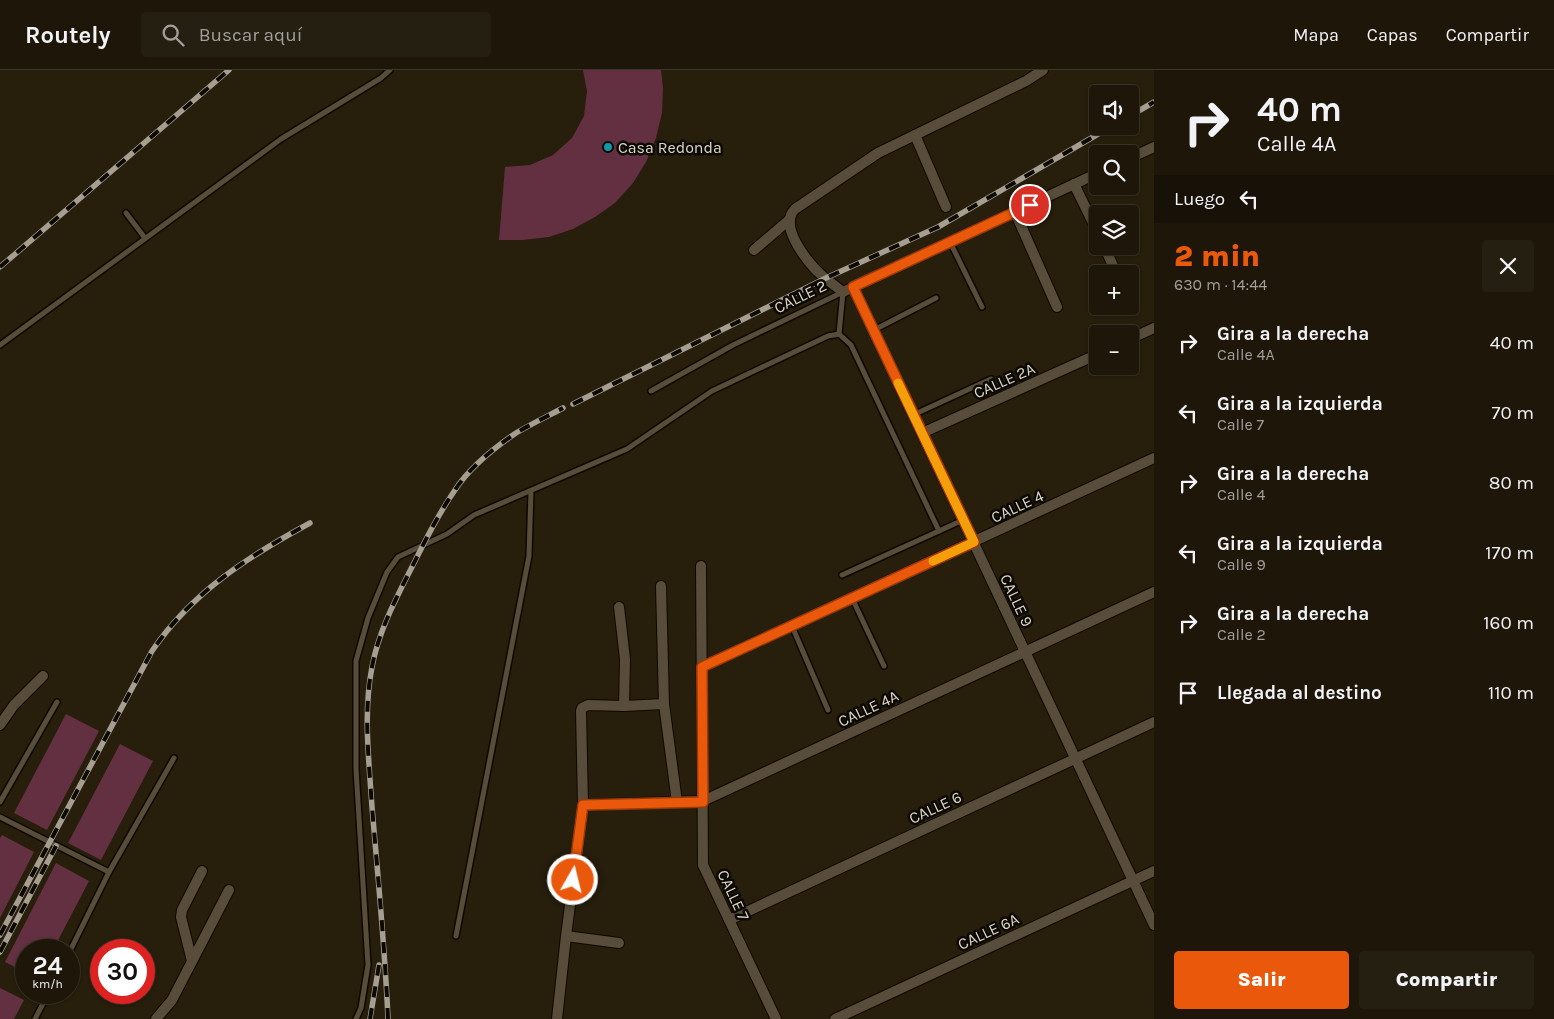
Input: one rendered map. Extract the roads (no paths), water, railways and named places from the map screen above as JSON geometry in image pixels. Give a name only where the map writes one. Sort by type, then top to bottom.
[{"type":"street","points":[[848,290],[816,269],[798,245],[791,231],[789,220],[791,213],[878,153],[1026,81],[1042,70]]},
{"type":"street","points":[[915,135],[946,207]]},
{"type":"street","points":[[1139,154],[1154,147]]},
{"type":"street","name":"CALLE 2","points":[[848,290],[1089,177]]},
{"type":"street","points":[[1074,184],[1089,215]]},
{"type":"street","points":[[1015,212],[1056,307]]},
{"type":"street","points":[[754,250],[789,220]]},
{"type":"street","name":"CALLE 9","points":[[848,290],[873,330],[1154,926]]},
{"type":"street","points":[[1139,335],[1154,328]]},
{"type":"street","name":"CALLE 2A","points":[[922,433],[1089,358]]},
{"type":"street","name":"CALLE 4","points":[[702,667],[1154,458]]},
{"type":"street","name":"CALLE 7","points":[[701,566],[703,865],[776,1019]]},
{"type":"street","points":[[661,586],[664,704],[677,802]]},
{"type":"street","name":"CALLE 4A","points":[[583,805],[703,802],[1154,592]]},
{"type":"street","points":[[619,607],[625,659],[624,706]]},
{"type":"street","points":[[0,725],[14,705],[43,676]]},
{"type":"street","points":[[557,1019],[583,805],[580,711],[588,705],[664,704]]},
{"type":"street","name":"CALLE 6","points":[[729,920],[1154,722]]},
{"type":"street","points":[[192,961],[181,917],[182,910],[202,871]]},
{"type":"street","name":"CALLE 6A","points":[[835,1019],[1154,871]]},
{"type":"street","points":[[156,1019],[172,1000],[229,890]]},
{"type":"street","points":[[566,936],[619,943]]},
{"type":"lane","points":[[0,345],[281,139],[381,78],[390,70]]},
{"type":"lane","points":[[126,213],[145,238]]},
{"type":"lane","points":[[950,242],[982,308]]},
{"type":"lane","points":[[839,334],[848,290]]},
{"type":"lane","name":"CALLE 2","points":[[651,391],[733,345],[848,290]]},
{"type":"lane","points":[[873,330],[936,298]]},
{"type":"lane","points":[[356,1019],[361,1008],[368,965],[356,769],[356,661],[368,618],[387,572],[398,557],[447,534],[474,516],[627,449],[712,390],[828,336],[839,334]]},
{"type":"lane","points":[[839,334],[851,345],[940,531]]},
{"type":"lane","points":[[913,415],[991,379]]},
{"type":"lane","points":[[456,936],[529,556],[531,491]]},
{"type":"lane","points":[[842,575],[963,520]]},
{"type":"lane","points":[[852,598],[884,666]]},
{"type":"lane","points":[[792,626],[828,710]]},
{"type":"lane","points":[[0,802],[57,702]]},
{"type":"lane","points":[[76,939],[109,872],[174,758]]},
{"type":"lane","points":[[0,817],[109,872]]},
{"type":"lane","points":[[35,1019],[43,1004]]},
{"type":"railway","points":[[0,267],[229,70]]},
{"type":"railway","points":[[1139,111],[1154,102]]},
{"type":"railway","points":[[573,404],[826,278],[938,227],[1096,135]]},
{"type":"railway","points":[[388,1019],[367,737],[369,684],[375,652],[404,582],[435,522],[461,482],[483,458],[508,439],[563,408]]},
{"type":"railway","points":[[0,935],[152,651],[168,630],[203,593],[244,562],[310,523]]},
{"type":"railway","points":[[0,952],[56,846]]},
{"type":"railway","points":[[370,1019],[379,965]]},
{"type":"place","name":"Casa Redonda","points":[[608,147]]}]
